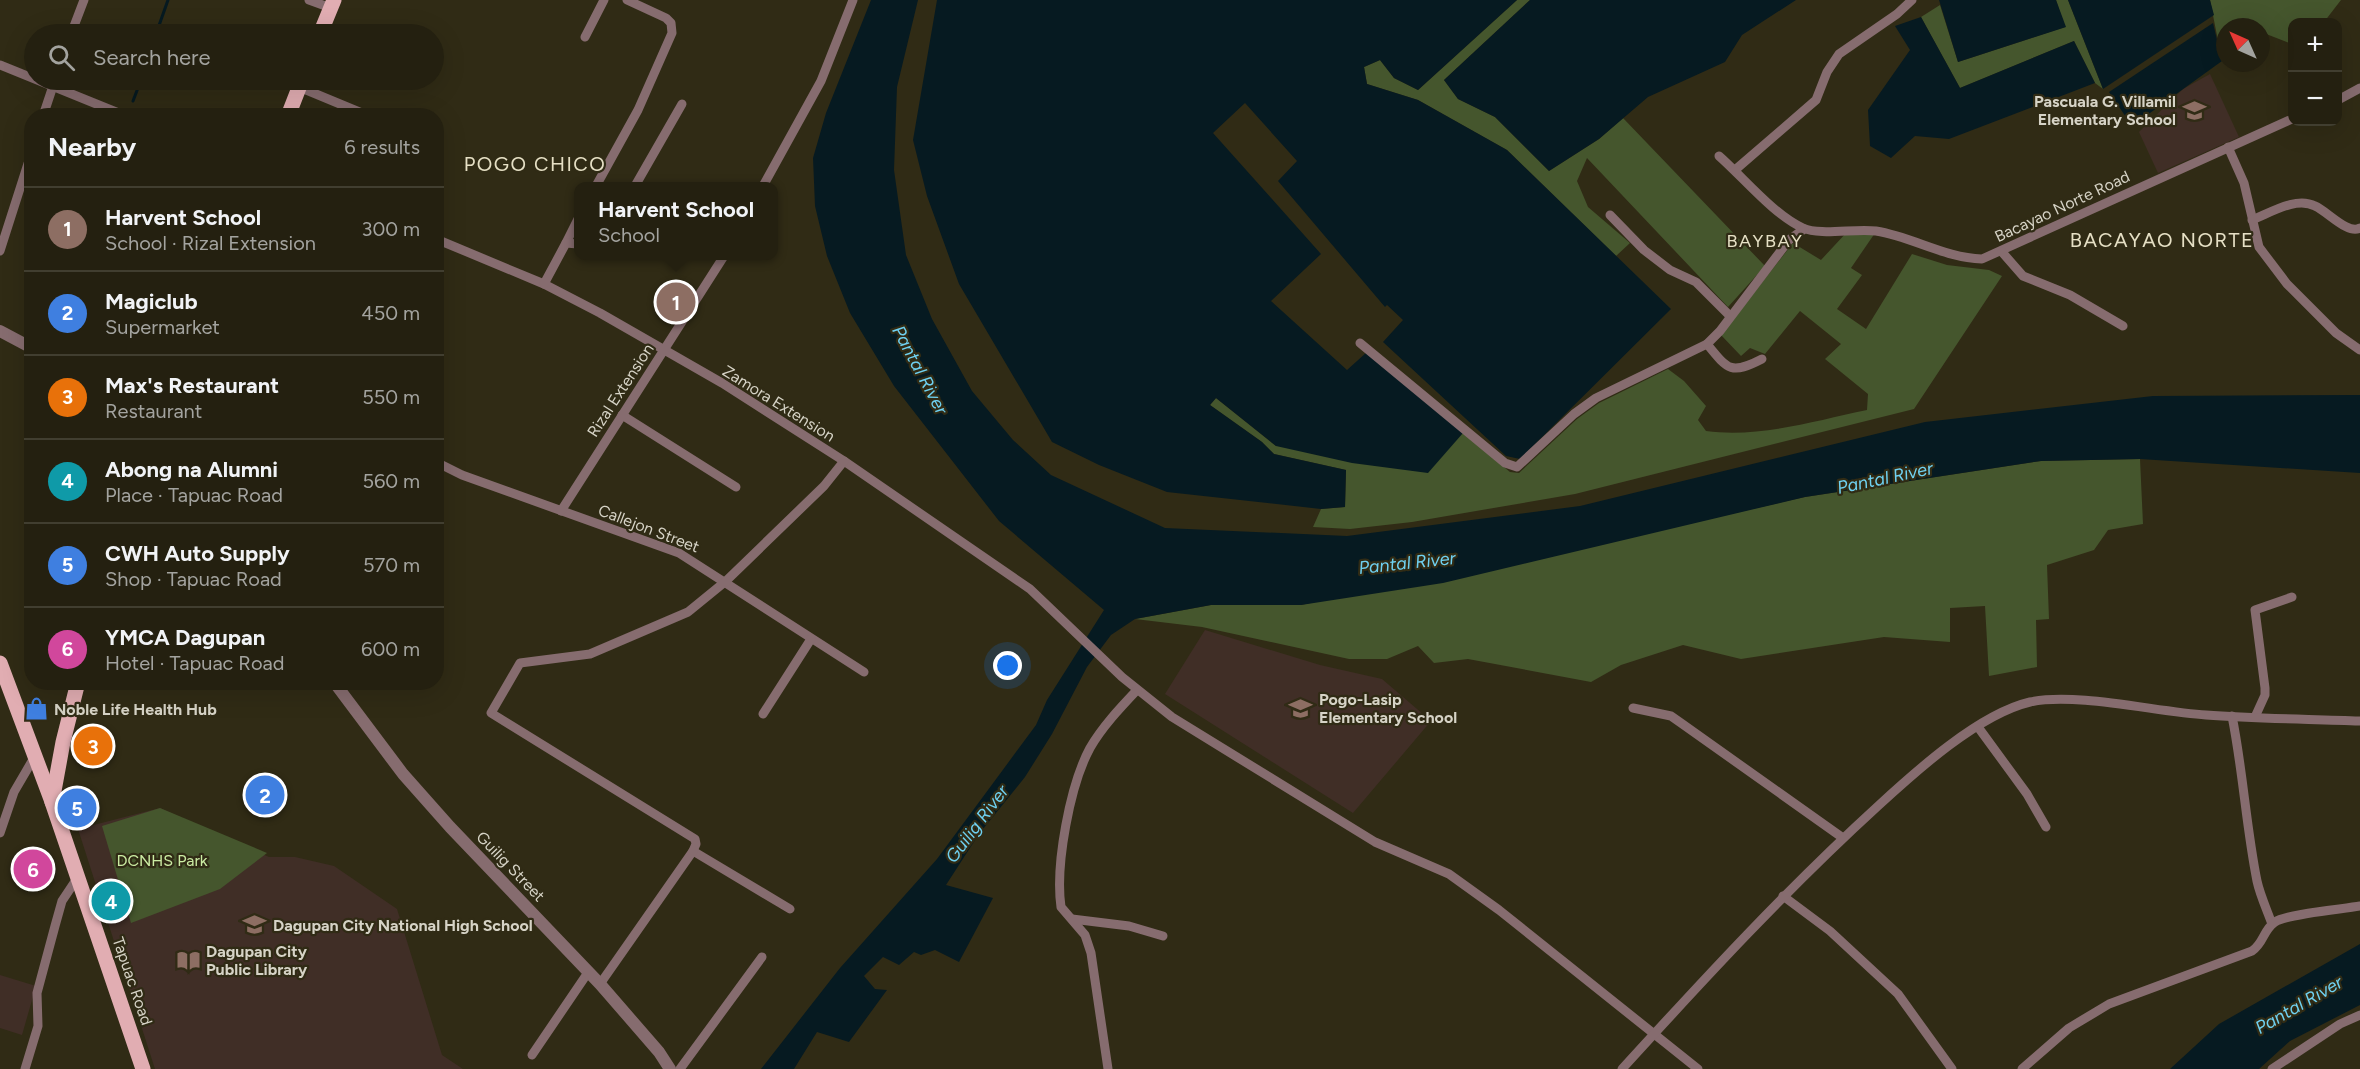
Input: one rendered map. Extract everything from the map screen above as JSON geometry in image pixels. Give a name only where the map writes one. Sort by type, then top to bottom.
[{"type":"main road","points":[[324,24],[332,4]]},
{"type":"main road","points":[[291,108],[298,90]]},
{"type":"main road","name":"Tapuac Road","points":[[0,663],[52,802],[143,1069]]},
{"type":"main road","points":[[52,802],[63,742],[76,690]]},
{"type":"street","points":[[75,24],[84,0]]},
{"type":"street","points":[[309,0],[332,4]]},
{"type":"street","points":[[585,37],[604,0]]},
{"type":"street","points":[[598,182],[638,110],[672,33],[671,23],[666,18],[627,0]]},
{"type":"street","points":[[765,182],[821,81],[853,0]]},
{"type":"street","points":[[1735,170],[1816,100],[1827,72],[1839,54],[1897,14],[1912,0]]},
{"type":"street","points":[[0,65],[24,73]]},
{"type":"street","points":[[2342,97],[2360,88]]},
{"type":"street","points":[[45,108],[51,90]]},
{"type":"street","points":[[68,90],[108,108]]},
{"type":"street","points":[[315,90],[353,108]]},
{"type":"street","points":[[637,182],[682,104]]},
{"type":"street","name":"Bacayao Norte Road","points":[[1804,229],[1874,230],[1897,235],[1962,259],[1982,259],[2002,252],[2107,201],[2288,121]]},
{"type":"street","points":[[2228,147],[2244,183],[2259,247],[2272,267],[2336,333],[2360,350]]},
{"type":"street","points":[[1360,343],[1513,467],[1521,465],[1574,414],[1596,398],[1707,344],[1720,331],[1789,240],[1804,229],[1781,213],[1719,156]]},
{"type":"street","points":[[0,251],[24,176]]},
{"type":"street","points":[[2252,220],[2299,202],[2308,203],[2350,229],[2360,228]]},
{"type":"street","points":[[1610,215],[1644,250],[1671,270],[1696,282],[1730,315]]},
{"type":"street","points":[[544,284],[574,228]]},
{"type":"street","name":"Zamora Extension","points":[[444,242],[544,284],[600,313],[722,383],[844,461],[1030,589],[1137,690],[1172,717],[1375,842],[1449,874],[1577,971],[1653,1035],[1698,1069]]},
{"type":"street","points":[[566,243],[574,244]]},
{"type":"street","points":[[2002,252],[2023,276],[2070,295],[2123,326]]},
{"type":"street","name":"Rizal Extension","points":[[561,511],[721,260]]},
{"type":"street","points":[[0,332],[24,344]]},
{"type":"street","points":[[1707,344],[1722,362],[1734,369],[1742,369],[1762,359]]},
{"type":"street","points":[[622,415],[736,487]]},
{"type":"street","points":[[600,984],[696,844],[690,834],[491,713],[520,663],[590,654],[646,632],[688,612],[726,581],[824,486],[844,461]]},
{"type":"street","name":"Callejon Street","points":[[444,466],[462,475],[679,553],[726,581],[750,600],[864,672]]},
{"type":"street","points":[[2255,717],[2265,695],[2265,688],[2255,610],[2292,597]]},
{"type":"street","points":[[763,714],[812,639]]},
{"type":"street","name":"Guilig Street","points":[[340,690],[404,774],[450,827],[589,971],[659,1052],[670,1069]]},
{"type":"street","points":[[1108,1069],[1091,953],[1086,935],[1061,907],[1060,859],[1065,829],[1083,764],[1101,732],[1137,690]]},
{"type":"street","points":[[1622,1069],[1783,896],[1843,838],[1916,771],[2004,711],[2041,701],[2072,701],[2232,716],[2360,721]]},
{"type":"street","points":[[1634,708],[1671,716],[1843,838]]},
{"type":"street","points":[[2232,716],[2242,768],[2245,805],[2258,883],[2272,924]]},
{"type":"street","points":[[1978,727],[2027,794],[2046,827]]},
{"type":"street","points":[[0,833],[14,792],[35,756]]},
{"type":"street","points":[[693,850],[790,909]]},
{"type":"street","points":[[25,1069],[38,1026],[37,993],[57,918],[62,901],[78,877]]},
{"type":"street","points":[[1783,896],[1830,931],[1898,994],[1952,1069]]},
{"type":"street","points":[[2022,1069],[2069,1028],[2096,1011],[2252,951],[2260,945],[2265,931],[2277,920],[2360,906]]},
{"type":"street","points":[[1071,919],[1129,926],[1163,936]]},
{"type":"street","points":[[680,1069],[762,957]]},
{"type":"street","points":[[532,1055],[589,971]]},
{"type":"street","points":[[2272,1069],[2340,1024],[2360,1015]]},
{"type":"shaded area","name":"Pascuala G. Villamil Elementary School","points":[[2210,74],[2239,137],[2158,173],[2139,132],[2183,89]]},
{"type":"shaded area","name":"Pogo-Lasip Elementary School","points":[[1205,630],[1320,665],[1382,679],[1431,721],[1353,813],[1165,694]]},
{"type":"shaded area","name":"Dagupan City National High School","points":[[160,808],[269,857],[295,857],[334,866],[397,909],[442,1055],[463,1069],[155,1069],[78,829]]},
{"type":"shaded area","points":[[0,975],[36,986],[22,1035],[0,1028]]},
{"type":"green space","points":[[1517,0],[1530,0],[1444,80],[1458,99],[1495,117],[1549,171],[1599,139],[1623,118],[1765,266],[1728,307],[1587,158],[1577,181],[1588,207],[1630,243],[1616,256],[1507,150],[1418,100],[1367,84],[1364,67],[1380,60],[1394,78],[1418,90]]},
{"type":"green space","points":[[2056,0],[2068,0],[2103,89],[2095,83],[2074,41],[1960,88],[1921,17],[1940,5],[1958,62],[2065,27]]},
{"type":"green space","points":[[2210,0],[2341,0],[2327,18],[2288,18],[2288,42],[2270,35],[2270,18],[2216,18],[2216,30]]},
{"type":"green space","points":[[1847,232],[1875,233],[1851,268],[1862,275],[1837,309],[1866,329],[1912,254],[1947,265],[1989,270],[2002,276],[1914,409],[1575,494],[1412,522],[1350,529],[1313,527],[1321,509],[1345,507],[1346,470],[1274,454],[1262,442],[1210,405],[1216,398],[1276,446],[1463,433],[1510,472],[1519,473],[1577,419],[1599,403],[1668,369],[1684,381],[1706,406],[1698,420],[1706,431],[1726,433],[1767,430],[1867,410],[1868,394],[1825,359],[1841,344],[1800,311],[1765,354],[1750,348],[1741,356],[1721,335],[1793,243],[1821,260]]},
{"type":"green space","points":[[2140,459],[2143,524],[2108,530],[2094,550],[2047,565],[2049,619],[2036,620],[2037,667],[1989,676],[1985,606],[1950,608],[1950,642],[1884,637],[1741,659],[1683,645],[1621,665],[1591,682],[1468,659],[1434,663],[1418,646],[1387,659],[1349,659],[1202,627],[1135,619],[1211,605],[1301,605],[1624,538],[1805,497],[2041,461]]},
{"type":"green space","name":"DCNHS Park","points":[[160,808],[267,853],[220,889],[131,923],[102,826]]},
{"type":"water","points":[[871,0],[918,0],[897,87],[894,170],[906,255],[932,319],[972,391],[1013,440],[1051,475],[1165,528],[1347,536],[1580,506],[1925,422],[2153,396],[2360,395],[2360,473],[2140,459],[2041,461],[1805,497],[1443,583],[1301,605],[1211,605],[1135,619],[1111,635],[1087,667],[1052,734],[1025,777],[979,834],[946,885],[993,898],[959,962],[935,950],[921,955],[914,952],[899,965],[883,957],[864,976],[875,989],[887,990],[849,1042],[817,1032],[794,1069],[761,1069],[840,968],[937,859],[1036,725],[1047,700],[1104,610],[999,521],[894,386],[850,313],[827,256],[815,206],[813,158],[826,113]]},
{"type":"water","points":[[937,0],[1517,0],[1418,90],[1394,78],[1380,60],[1364,67],[1367,84],[1418,100],[1507,150],[1671,309],[1520,459],[1506,456],[1383,342],[1403,320],[1387,305],[1385,307],[1278,181],[1297,161],[1245,103],[1213,133],[1321,254],[1271,301],[1347,370],[1367,352],[1463,433],[1428,473],[1352,463],[1276,446],[1216,398],[1210,405],[1262,442],[1274,454],[1346,470],[1345,507],[1321,509],[1167,492],[1099,465],[1052,442],[959,284],[927,196],[913,140]]},
{"type":"water","points":[[1530,0],[1796,0],[1742,35],[1725,62],[1648,97],[1599,139],[1549,171],[1495,117],[1458,99],[1444,80]]},
{"type":"water","points":[[1939,0],[2056,0],[2066,27],[1958,62]]},
{"type":"water","points":[[2068,0],[2210,0],[2214,15],[2103,89]]},
{"type":"water","points":[[1921,17],[1960,88],[2074,41],[2095,83],[1949,139],[1915,136],[1891,158],[1870,146],[1868,110],[1910,50],[1895,26]]},
{"type":"water","points":[[2213,23],[2216,36],[2216,65],[2132,126],[2109,92]]},
{"type":"water","name":"Pantal River","points":[[2360,944],[2360,1005],[2290,1041],[2259,1069],[2170,1069],[2219,1024]]},
{"type":"waterway","points":[[160,24],[168,0]]},
{"type":"waterway","points":[[133,101],[137,90]]},
{"type":"place","name":"Pascuala G. Villamil Elementary School","points":[[2194,110]]},
{"type":"place","name":"Harvent School","points":[[676,302]]},
{"type":"place","name":"Pogo-Lasip Elementary School","points":[[1301,708]]},
{"type":"place","name":"Noble Life Health Hub","points":[[36,709]]},
{"type":"place","name":"Max's Restaurant","points":[[93,746]]},
{"type":"place","name":"Magiclub","points":[[265,795]]},
{"type":"place","name":"CWH Auto Supply","points":[[77,808]]},
{"type":"place","name":"YMCA Dagupan","points":[[33,869]]},
{"type":"place","name":"Abong na Alumni","points":[[111,901]]},
{"type":"place","name":"Dagupan City National High School","points":[[255,925]]},
{"type":"place","name":"Dagupan City Public Library","points":[[188,960]]},
{"type":"district","name":"POGO CHICO","points":[[535,164]]},
{"type":"district","name":"BACAYAO NORTE","points":[[2162,240]]},
{"type":"district","name":"BAYBAY","points":[[1765,241]]},
{"type":"water label","name":"Guilig River","points":[[977,824]]}]
